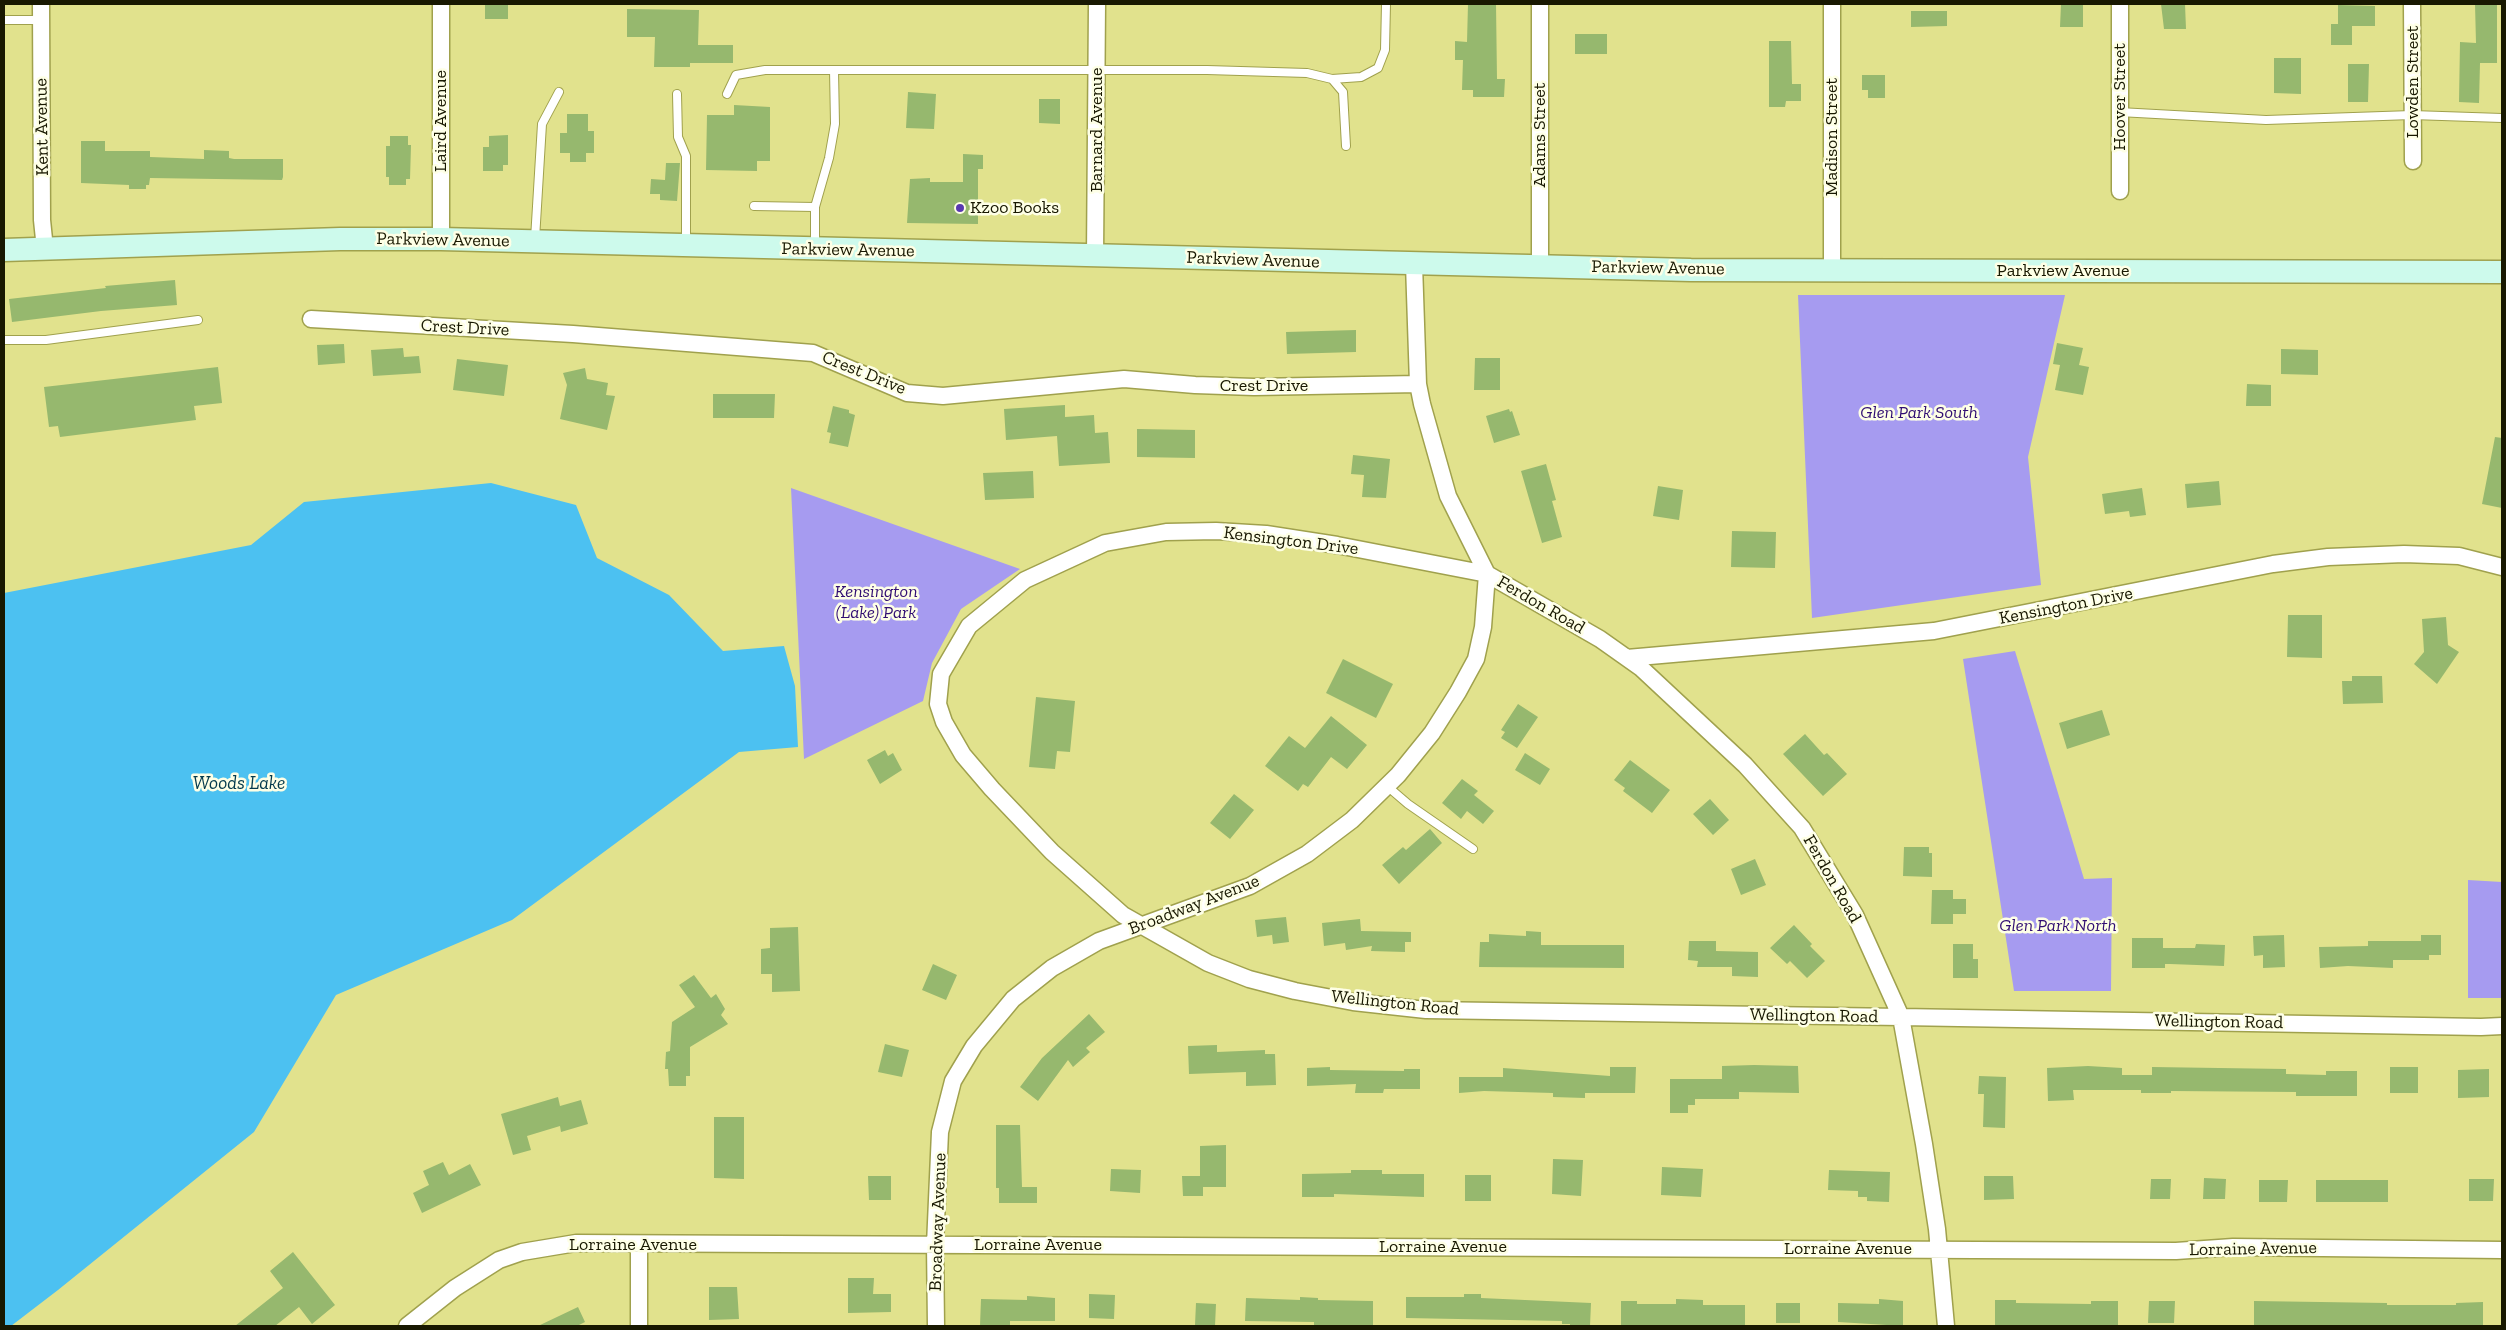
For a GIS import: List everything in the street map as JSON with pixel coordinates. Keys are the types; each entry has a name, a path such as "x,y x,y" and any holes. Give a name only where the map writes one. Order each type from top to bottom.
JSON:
{"street":[{"name":"Laird Avenue","path":"441,4 441,239"},
{"name":"Barnard Avenue","path":"1095,256 1097,4"},
{"name":"Adams Street","path":"1540,4 1540,266"},
{"name":"Madison Street","path":"1832,4 1832,270"},
{"name":"Hoover Street","path":"2120,4 2120,191"},
{"name":"Lowden Street","path":"2412,4 2413,161"},
{"name":"Kent Avenue","path":"41,12 42,220 45,250"},
{"name":"Parkview Avenue","path":"4,250 340,238 534,241 1540,266 1832,270 2502,272"},
{"path":"1414,264 1418,384 1448,496 1487,574"},
{"name":"Crest Drive","path":"311,319 573,334 813,353 907,393 943,396 1124,379 1195,386 1254,387 1418,384"},
{"name":"Kensington Drive","path":"1142,926 1123,915 1100,897 1052,852 992,789 963,755 944,722 938,704 941,674 968,626 1025,580 1060,562 1105,543 1166,532 1216,531 1266,534 1337,545 1487,574"},
{"name":"Kensington Drive","path":"1627,658 1934,631 2273,564 2328,556 2404,554 2459,556 2502,567"},
{"name":"Ferdon Road","path":"1487,574 1600,639 1627,658 1684,707 1745,765 1802,828 1855,915 1901,1017 1924,1144 1939,1250 1946,1326"},
{"name":"Broadway Avenue","path":"936,1326 935,1245 940,1132 947,1097 961,1065 974,1046 1013,999 1052,968 1099,940 1250,886 1307,854 1352,820 1386,786 1432,733 1476,660 1482,627 1487,574"},
{"name":"Wellington Road","path":"1142,926 1208,963 1249,979 1295,991 1362,1003 1426,1010 2502,1026"},
{"name":"Lorraine Avenue","path":"407,1326 479,1271 507,1257 522,1252 576,1243 2176,1251 2233,1247 2502,1250"},
{"path":"639,1244 639,1326"}],"lane":[{"path":"727,94 736,75 764,70 1097,70 1307,73 1332,79 1361,77 1378,68 1385,50 1386,4"},
{"path":"4,20 41,12"},
{"path":"815,249 815,207 829,158 835,124 834,70"},
{"path":"1332,79 1343,92 1346,146"},
{"path":"534,241 542,124 559,92"},
{"path":"677,94 678,137 686,156 686,245"},
{"path":"2119,112 2266,120 2412,115 2502,118"},
{"path":"754,206 815,207"},
{"path":"4,340 46,340 198,320"},
{"path":"1386,786 1408,804 1473,849"}],"green space":[{"name":"Glen Park South","path":"1798,295 2065,295 2028,457 2041,585 1812,618"},
{"name":"Kensington (Lake) Park","path":"791,488 1020,569 961,609 932,663 923,701 804,759"},
{"name":"Glen Park North","path":"2015,651 2084,879 2112,878 2111,991 2014,991 1963,659"},
{"path":"2468,880 2502,882 2502,998 2468,998"}],"water":[{"name":"Woods Lake","path":"491,483 576,505 597,558 669,595 723,651 784,646 795,686 798,747 739,752 512,920 336,995 254,1132 58,1290 11,1326 4,1326 4,593 251,545 304,502"}],"building":[{"path":"485,4 508,4 508,19 485,19"},
{"path":"1468,4 1496,4 1497,79 1505,79 1504,97 1473,97 1473,90 1462,90 1463,60 1455,60 1455,41 1467,42"},
{"path":"2061,4 2083,4 2083,27 2060,27"},
{"path":"2161,4 2185,4 2186,29 2164,29"},
{"path":"2475,4 2497,4 2497,63 2480,63 2479,103 2459,102 2460,42 2476,43"},
{"path":"2338,5 2375,6 2375,26 2352,26 2352,45 2331,45 2331,24 2338,24"},
{"path":"627,9 699,10 698,45 733,45 733,63 690,63 690,67 654,67 655,37 627,37"},
{"path":"1911,11 1947,11 1947,26 1911,27"},
{"path":"1575,34 1607,34 1607,54 1575,54"},
{"path":"1769,41 1791,41 1792,84 1801,84 1801,101 1786,101 1785,107 1769,107"},
{"path":"2274,58 2301,58 2301,94 2274,93"},
{"path":"2348,64 2369,64 2368,102 2348,102"},
{"path":"1862,75 1885,75 1885,98 1868,98 1868,90 1862,90"},
{"path":"908,92 936,94 934,129 906,128"},
{"path":"1039,99 1060,99 1060,124 1039,123"},
{"path":"734,105 770,107 770,161 757,161 757,171 706,170 707,115 734,115"},
{"path":"567,114 588,114 588,131 594,131 594,153 586,153 586,162 570,162 570,153 560,153 560,133 567,133"},
{"path":"508,135 508,165 503,165 503,171 483,171 483,147 489,147 489,136"},
{"path":"390,136 408,136 408,145 411,145 410,179 406,179 406,185 389,185 389,177 386,177 386,146 390,146"},
{"path":"81,141 105,141 105,151 150,151 150,157 204,159 204,150 229,151 229,158 234,159 283,159 283,177 282,180 150,178 146,189 129,189 129,185 81,183"},
{"path":"963,154 983,155 983,169 978,169 978,224 907,223 910,179 930,178 930,182 963,182"},
{"path":"666,163 680,163 677,201 660,200 660,194 650,194 651,179 665,180"},
{"path":"175,280 177,305 101,311 12,322 9,299 106,288 105,286"},
{"path":"1356,330 1356,352 1287,354 1286,332"},
{"path":"2057,343 2083,348 2079,365 2089,367 2083,395 2055,390 2060,365 2053,364"},
{"path":"344,344 345,363 318,365 317,345"},
{"path":"403,348 404,357 419,356 421,373 373,376 371,350"},
{"path":"2281,349 2318,350 2318,375 2281,374"},
{"path":"1475,358 1500,358 1500,390 1474,390"},
{"path":"457,359 508,365 504,396 453,390"},
{"path":"218,367 222,403 194,406 196,420 60,437 58,426 49,427 44,387"},
{"path":"585,368 587,379 608,383 606,395 615,396 607,430 560,419 567,385 563,373"},
{"path":"2247,384 2271,385 2271,406 2246,406"},
{"path":"713,394 775,394 774,418 713,418"},
{"path":"1065,405 1065,417 1094,415 1095,433 1108,432 1110,463 1059,466 1057,436 1006,440 1004,409"},
{"path":"833,406 849,410 849,413 855,415 848,447 829,443 831,433 827,432"},
{"path":"1509,409 1510,412 1512,411 1520,435 1494,443 1486,416"},
{"path":"1137,429 1195,430 1195,458 1137,457"},
{"path":"2495,437 2502,438 2502,508 2482,504"},
{"path":"1353,455 1390,459 1386,498 1362,497 1364,475 1351,474"},
{"path":"1546,464 1556,500 1552,501 1562,537 1542,543 1521,471"},
{"path":"1033,471 1034,498 985,500 983,473"},
{"path":"2219,481 2221,505 2187,508 2185,484"},
{"path":"1658,486 1683,490 1679,520 1653,516"},
{"path":"2142,488 2146,515 2130,517 2129,511 2105,514 2102,494"},
{"path":"1732,531 1776,532 1775,568 1731,567"},
{"path":"2288,615 2322,615 2322,658 2287,657"},
{"path":"2446,617 2448,645 2459,652 2437,684 2414,664 2424,652 2422,619"},
{"path":"1343,659 1393,684 1376,718 1326,693"},
{"path":"2352,676 2382,676 2383,703 2343,704 2342,681 2352,681"},
{"path":"1036,697 1075,701 1070,752 1057,751 1055,769 1029,767"},
{"path":"1518,704 1538,717 1517,748 1501,738 1505,732 1501,730"},
{"path":"2102,710 2110,735 2067,749 2059,723"},
{"path":"1331,716 1367,745 1347,769 1331,757 1308,787 1303,784 1298,791 1265,766 1289,736 1305,748"},
{"path":"1805,734 1824,755 1827,753 1847,774 1823,796 1783,754"},
{"path":"885,750 888,756 893,753 902,770 880,784 867,760"},
{"path":"1525,753 1550,769 1540,785 1515,770"},
{"path":"1630,760 1670,790 1652,813 1623,791 1625,788 1614,780"},
{"path":"1462,779 1478,791 1474,795 1494,811 1483,824 1467,811 1461,819 1442,803"},
{"path":"1234,794 1254,810 1230,839 1210,823"},
{"path":"1710,799 1729,820 1713,835 1693,814"},
{"path":"1430,829 1442,843 1399,884 1382,865 1403,847 1406,850"},
{"path":"1904,847 1929,847 1929,853 1932,853 1932,877 1903,876"},
{"path":"1755,859 1766,885 1741,895 1731,869"},
{"path":"1932,890 1953,890 1953,899 1966,899 1966,914 1953,914 1953,924 1931,924"},
{"path":"1286,917 1289,942 1273,944 1272,935 1257,937 1255,920"},
{"path":"1360,919 1361,931 1411,932 1411,942 1405,942 1405,952 1371,951 1372,946 1346,950 1345,943 1324,946 1322,923"},
{"path":"1794,925 1812,944 1810,946 1825,961 1807,978 1790,961 1787,964 1770,948"},
{"path":"798,927 800,991 772,992 772,974 761,974 761,949 770,948 770,928"},
{"path":"1526,931 1541,932 1541,945 1624,945 1624,968 1479,967 1480,942 1489,942 1489,934 1526,936"},
{"path":"2284,935 2285,967 2263,968 2263,955 2254,956 2253,936"},
{"path":"2421,935 2441,935 2441,955 2429,955 2429,960 2393,960 2393,968 2348,966 2320,968 2319,947 2368,946 2368,941 2421,941"},
{"path":"2132,938 2163,938 2163,948 2195,948 2196,944 2225,945 2224,966 2165,964 2165,968 2132,968"},
{"path":"1689,941 1716,941 1716,951 1758,952 1758,977 1732,976 1732,967 1697,967 1698,961 1688,960"},
{"path":"1953,944 1973,944 1973,959 1978,959 1978,978 1953,978"},
{"path":"933,964 957,975 946,1000 922,990"},
{"path":"694,975 711,998 716,994 725,1009 721,1015 728,1024 690,1047 690,1076 686,1076 686,1086 669,1086 668,1069 665,1069 666,1052 670,1051 672,1022 695,1007 679,985"},
{"path":"1089,1014 1105,1032 1086,1048 1090,1052 1073,1067 1068,1060 1038,1101 1020,1087 1042,1058"},
{"path":"885,1044 909,1050 902,1077 878,1072"},
{"path":"1217,1045 1217,1052 1265,1050 1265,1054 1275,1054 1276,1085 1246,1086 1246,1072 1189,1074 1188,1046"},
{"path":"1722,1066 1798,1066 1799,1093 1739,1092 1739,1099 1695,1099 1695,1105 1688,1105 1688,1113 1670,1113 1670,1079 1722,1079"},
{"path":"2088,1066 2122,1068 2122,1075 2152,1075 2152,1067 2286,1069 2286,1074 2326,1075 2326,1071 2357,1071 2357,1096 2296,1096 2296,1092 2171,1091 2171,1093 2141,1093 2141,1090 2073,1090 2074,1100 2048,1101 2047,1068"},
{"path":"1330,1067 1330,1070 1404,1071 1404,1069 1420,1069 1420,1089 1384,1089 1383,1093 1355,1093 1356,1084 1307,1086 1307,1068"},
{"path":"1610,1067 1636,1067 1635,1093 1585,1093 1585,1098 1553,1097 1553,1093 1484,1091 1459,1093 1459,1077 1503,1077 1503,1068 1610,1076"},
{"path":"2390,1067 2418,1067 2418,1093 2390,1093"},
{"path":"2489,1069 2489,1097 2458,1098 2458,1070"},
{"path":"1979,1076 2006,1077 2005,1128 1983,1127 1984,1094 1978,1094"},
{"path":"558,1097 560,1106 581,1100 588,1124 561,1132 560,1126 527,1136 531,1150 513,1155 501,1114"},
{"path":"714,1117 744,1117 744,1179 714,1178"},
{"path":"996,1125 1020,1125 1022,1187 1037,1187 1037,1203 999,1203 999,1188 996,1188"},
{"path":"1226,1145 1226,1187 1203,1187 1203,1196 1183,1196 1182,1176 1200,1176 1200,1146"},
{"path":"1553,1159 1583,1160 1581,1196 1552,1194"},
{"path":"443,1162 449,1175 470,1164 481,1185 422,1213 413,1193 429,1185 423,1171"},
{"path":"1662,1167 1703,1169 1701,1197 1661,1195"},
{"path":"1111,1169 1141,1170 1140,1193 1110,1191"},
{"path":"1351,1170 1382,1170 1382,1174 1424,1174 1424,1197 1334,1194 1334,1197 1302,1197 1302,1174 1351,1173"},
{"path":"1829,1170 1890,1172 1889,1202 1867,1201 1867,1197 1858,1197 1858,1191 1828,1190"},
{"path":"1465,1175 1491,1175 1491,1201 1465,1201"},
{"path":"868,1176 891,1176 891,1200 869,1200"},
{"path":"1984,1176 2013,1176 2014,1199 1984,1200"},
{"path":"2204,1178 2226,1179 2225,1199 2203,1199"},
{"path":"2151,1179 2171,1179 2170,1199 2150,1199"},
{"path":"2469,1179 2494,1179 2493,1201 2469,1201"},
{"path":"2259,1180 2288,1180 2287,1202 2259,1202"},
{"path":"2316,1180 2388,1180 2388,1202 2316,1202"},
{"path":"293,1252 335,1305 312,1324 299,1307 275,1326 235,1326 283,1288 270,1271"},
{"path":"848,1278 874,1278 873,1294 891,1294 891,1312 848,1313"},
{"path":"709,1287 737,1287 739,1319 709,1320"},
{"path":"1089,1294 1115,1295 1114,1319 1089,1318"},
{"path":"1464,1294 1481,1294 1481,1298 1591,1303 1590,1326 1570,1326 1570,1324 1562,1324 1562,1321 1406,1318 1406,1297 1464,1297"},
{"path":"1027,1296 1055,1298 1055,1321 1010,1321 1010,1326 980,1326 981,1299 1027,1300"},
{"path":"1300,1297 1318,1298 1318,1300 1373,1301 1373,1325 1314,1325 1314,1322 1245,1321 1246,1298 1300,1300"},
{"path":"1676,1299 1703,1300 1703,1305 1745,1305 1745,1326 1621,1325 1621,1301 1637,1301 1637,1304 1676,1304"},
{"path":"1879,1299 1903,1301 1903,1326 1838,1322 1838,1303 1879,1304"},
{"path":"1995,1300 2016,1300 2016,1303 2091,1304 2091,1301 2118,1301 2118,1326 1995,1326"},
{"path":"2149,1301 2175,1301 2174,1323 2148,1323"},
{"path":"2254,1301 2387,1303 2387,1305 2456,1305 2456,1303 2483,1302 2483,1326 2254,1326"},
{"path":"1196,1303 1216,1304 1215,1326 1195,1325"},
{"path":"1776,1303 1800,1303 1800,1323 1776,1323"},
{"path":"578,1307 585,1322 577,1326 538,1326"}],"place":[{"name":"Kzoo Books","path":"960,208"}]}
